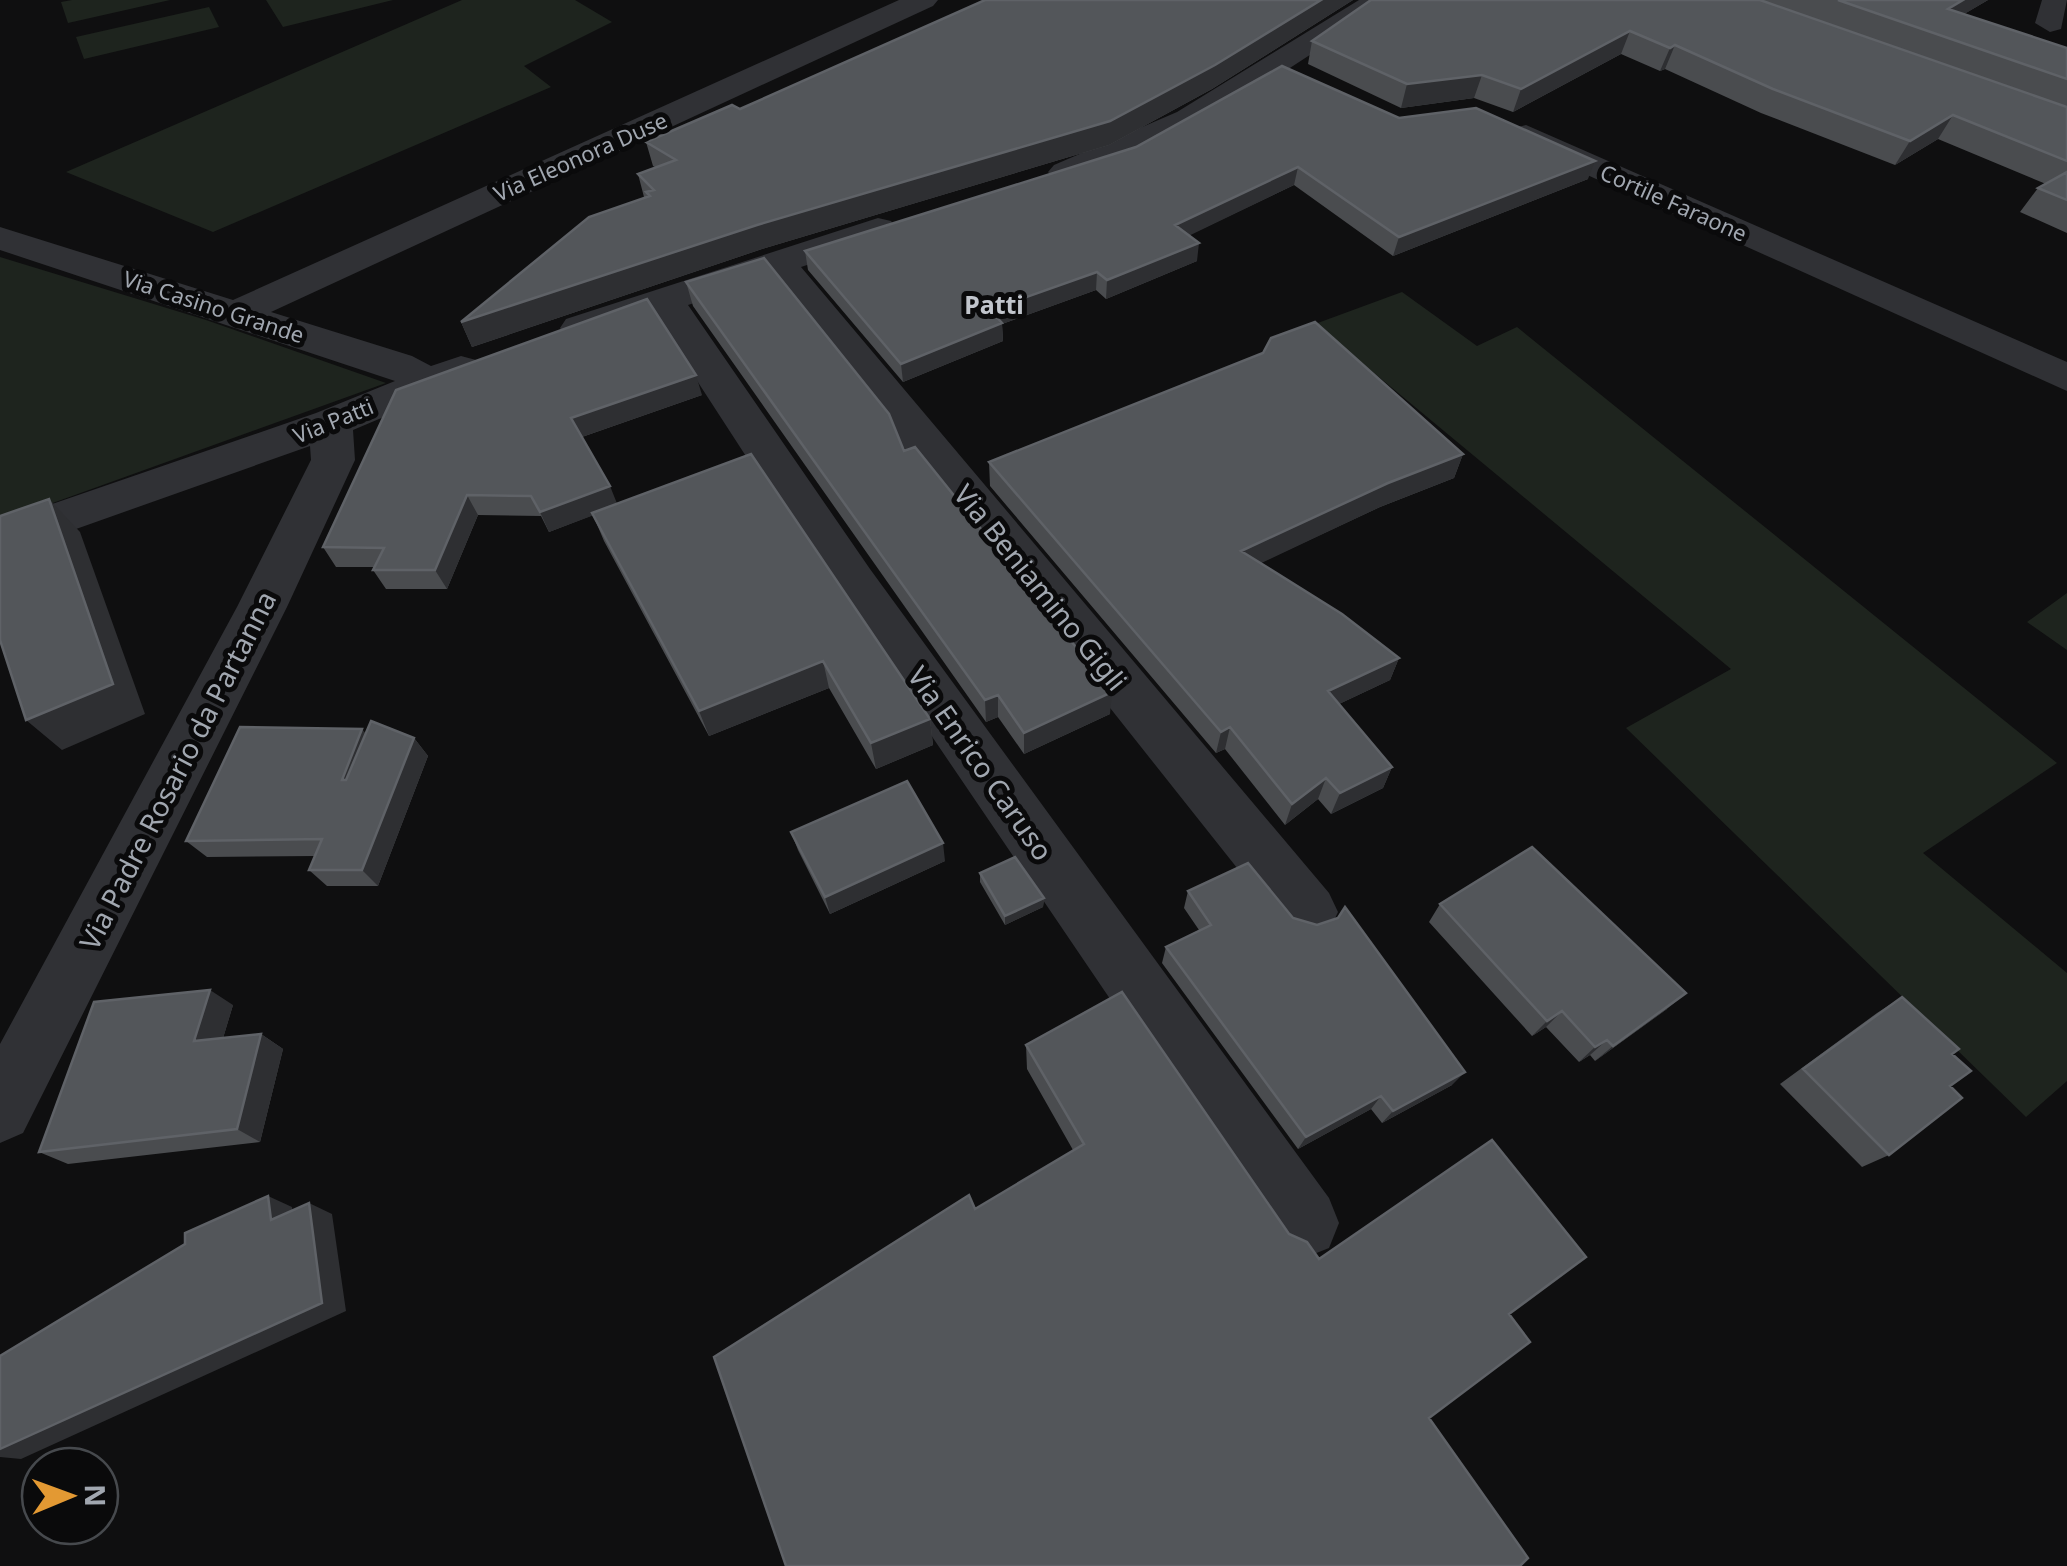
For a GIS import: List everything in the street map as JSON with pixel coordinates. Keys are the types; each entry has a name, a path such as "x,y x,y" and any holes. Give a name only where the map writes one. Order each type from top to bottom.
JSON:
{"street":[{"name":"Via Eleonora Duse","path":"236,312 923,0"},
{"path":"1316,0 1368,7"},
{"path":"1027,184 1122,155 1277,66 1368,7"},
{"path":"1277,66 1311,82"},
{"name":"Cortile Faraone","path":"1492,120 2067,378"},
{"path":"554,337 776,261 917,218"},
{"name":"Via Casino Grande","path":"0,238 396,365 426,381"},
{"name":"Via Beniamino Gigli","path":"776,261 970,472 1308,912"},
{"name":"Via Enrico Caruso","path":"664,299 853,582 1304,1223"},
{"name":"Via Patti","path":"0,540 332,424 426,381 499,356"},
{"name":"Via Padre Rosario da Partanna","path":"0,1110 262,607 333,460 332,424"}],"shaded area":[{"path":"170,0 68,23 61,2"},
{"path":"266,0 393,0 283,27"},
{"path":"462,0 575,0 612,22 524,66 551,87 213,232 66,172"},
{"path":"209,7 219,27 84,59 76,37"},
{"path":"0,257 206,320 386,383 0,522"},
{"path":"1402,292 1477,346 1517,327 2057,763 1923,853 2067,973 2067,1081 2026,1117 1626,728 1731,669 1315,324"},
{"path":"2067,593 2067,650 2027,622"}],"building":[{"path":"985,0 1321,0 1215,65 1110,121 757,225 461,322 589,217 650,196 646,192 654,190 638,174 676,160 646,142 732,105 740,109"},
{"path":"1371,0 1760,0 2067,107 2067,161 1953,115 1910,141 1773,89 1675,45 1670,48 1630,31 1521,89 1482,75 1407,84 1312,41"},
{"path":"1838,0 1963,0 1948,9 2067,48 2067,79"},
{"path":"1282,66 1399,118 1476,108 1595,161 1399,237 1298,167 1175,225 1199,243 1107,280 1097,272 990,310 1002,323 901,364 805,251 1136,147"},
{"path":"2067,172 2067,200 2038,188"},
{"path":"764,258 889,414 904,451 915,447 1112,692 1024,733 998,695 985,700 686,282"},
{"path":"647,299 696,375 571,418 610,486 540,512 531,496 467,495 435,570 373,570 384,548 323,547 396,390"},
{"path":"1315,322 1463,454 1388,483 1241,551 1342,614 1399,658 1328,691 1392,767 1340,793 1326,778 1292,804 1230,727 1221,732 989,462 1263,353 1271,338"},
{"path":"751,454 930,719 871,743 823,661 699,711 592,513"},
{"path":"49,499 113,684 26,720 0,640 0,516"},
{"path":"371,721 414,738 362,870 309,870 322,839 186,841 240,727 362,729 342,780 346,780"},
{"path":"907,781 943,843 825,897 791,832"},
{"path":"1532,847 1686,993 1613,1046 1607,1040 1595,1047 1562,1011 1547,1021 1440,904"},
{"path":"1015,857 1044,898 1005,916 980,873"},
{"path":"1248,863 1293,918 1317,925 1338,918 1345,907 1465,1072 1393,1111 1381,1096 1306,1137 1166,947 1211,925 1188,891"},
{"path":"210,990 194,1041 261,1034 237,1129 39,1152 94,1002"},
{"path":"1122,992 1289,1234 1307,1242 1319,1259 1492,1140 1586,1257 1509,1314 1530,1342 1429,1418 1528,1558 1520,1566 786,1566 714,1357 969,1195 975,1209 1084,1144 1026,1045"},
{"path":"1902,997 1959,1049 1952,1054 1971,1071 1950,1086 1962,1098 1889,1155 1803,1069"},
{"path":"268,1196 271,1220 309,1203 322,1303 0,1449 0,1356 185,1244 185,1233"}],"district":[{"name":"Patti","path":"994,304"}]}
